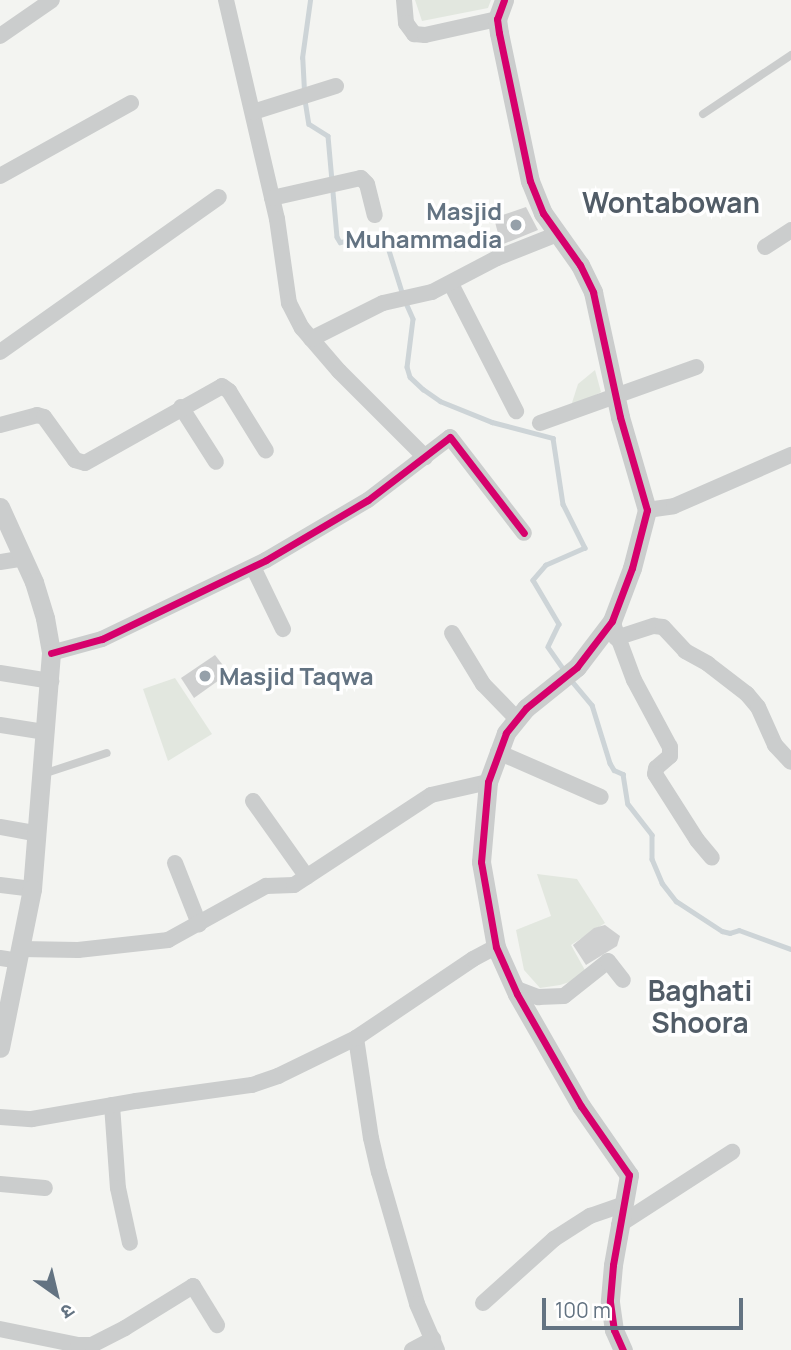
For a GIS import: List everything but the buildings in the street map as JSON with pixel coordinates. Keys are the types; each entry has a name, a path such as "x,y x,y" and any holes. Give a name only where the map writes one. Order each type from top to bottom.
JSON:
{"street":[{"path":"0,36 52,0"},
{"path":"226,0 272,198 289,303 311,339 367,401 425,457"},
{"path":"404,0 406,23 414,34 425,35 497,19"},
{"path":"504,0 497,19 530,181 555,235 580,265 593,292 647,510 614,629 568,674 516,718 498,752 488,782 481,862 496,947 514,988 581,1106 625,1167 629,1185 620,1215 610,1302 614,1331 623,1350"},
{"path":"253,112 336,86"},
{"path":"0,176 131,103"},
{"path":"272,198 334,183 365,180 375,215"},
{"path":"0,352 219,197"},
{"path":"765,247 791,230"},
{"path":"311,339 404,297 432,292 451,284 497,258 555,235"},
{"path":"451,284 516,411"},
{"path":"540,423 696,367"},
{"path":"0,425 37,415 44,417 75,460 85,463 217,387 225,387 266,451"},
{"path":"181,407 216,462"},
{"path":"51,653 102,639 253,567 369,500 445,439 454,439 524,533"},
{"path":"647,510 674,506 791,455"},
{"path":"0,507 24,558 45,618 51,653 51,681 40,775 32,889 14,956 0,1048"},
{"path":"0,562 24,558"},
{"path":"253,567 283,629"},
{"path":"614,629 663,627 685,651 708,664 747,694 758,707 775,744 791,762"},
{"path":"614,629 646,706 670,747 670,756 656,768 655,774 697,840 712,858"},
{"path":"452,633 483,684 516,718"},
{"path":"0,673 51,681"},
{"path":"0,724 45,732"},
{"path":"498,752 601,796"},
{"path":"14,956 141,946 168,940 266,886 286,887 307,877 431,795 488,782"},
{"path":"253,801 307,877"},
{"path":"0,827 35,833"},
{"path":"175,863 199,924"},
{"path":"0,885 32,889"},
{"path":"0,1117 32,1119 252,1085 278,1076 356,1038 473,959 496,947"},
{"path":"514,988 538,997 564,996 580,986 596,968 608,961 624,980"},
{"path":"356,1038 375,1154 417,1304 435,1344 412,1350"},
{"path":"111,1105 118,1188 130,1243"},
{"path":"484,1303 554,1239 590,1216 620,1215 732,1152"},
{"path":"0,1184 45,1188"},
{"path":"0,1329 78,1345 92,1345 125,1328 192,1286 217,1325"}],"lane":[{"path":"703,114 791,55"},
{"path":"40,775 107,753"}],"shaded area":[{"path":"415,0 491,0 488,8 422,21"},
{"path":"595,370 601,392 570,409 578,384"},
{"path":"175,678 212,734 168,761 143,689"},
{"path":"537,874 577,879 605,923 571,945 586,972 579,979 540,988 524,970 516,930 551,916"}],"waterway":[{"path":"304,91 302,58 310,0"},
{"path":"305,100 309,124 328,136 337,237 340,242 381,235 387,244 403,295"},
{"path":"406,303 413,319 407,367 410,377 423,389 440,401 492,422 553,438 563,504 585,548 546,565 533,580 559,624 548,647 564,670"},
{"path":"571,680 592,705 610,763 614,770 623,774 628,804 652,835 652,859 662,883 676,901 722,931 730,933 739,930 791,949"}],"cycle path":[{"path":"504,0 497,19 499,33 530,181 543,213 580,265 593,292 620,417 647,510 632,568 612,621 577,667 526,708 506,733 488,782 481,862 496,947 517,994 581,1106 629,1175 613,1265 610,1302 614,1330 623,1350"},
{"path":"51,653 102,639 266,560 368,500 450,437 524,533"}],"place":[{"name":"Masjid Muhammadia","path":"516,225"},
{"name":"Masjid Taqwa","path":"205,676"}],"district":[{"name":"Wontabowan","path":"671,202"},
{"name":"Baghati Shoora","path":"700,1006"}]}
